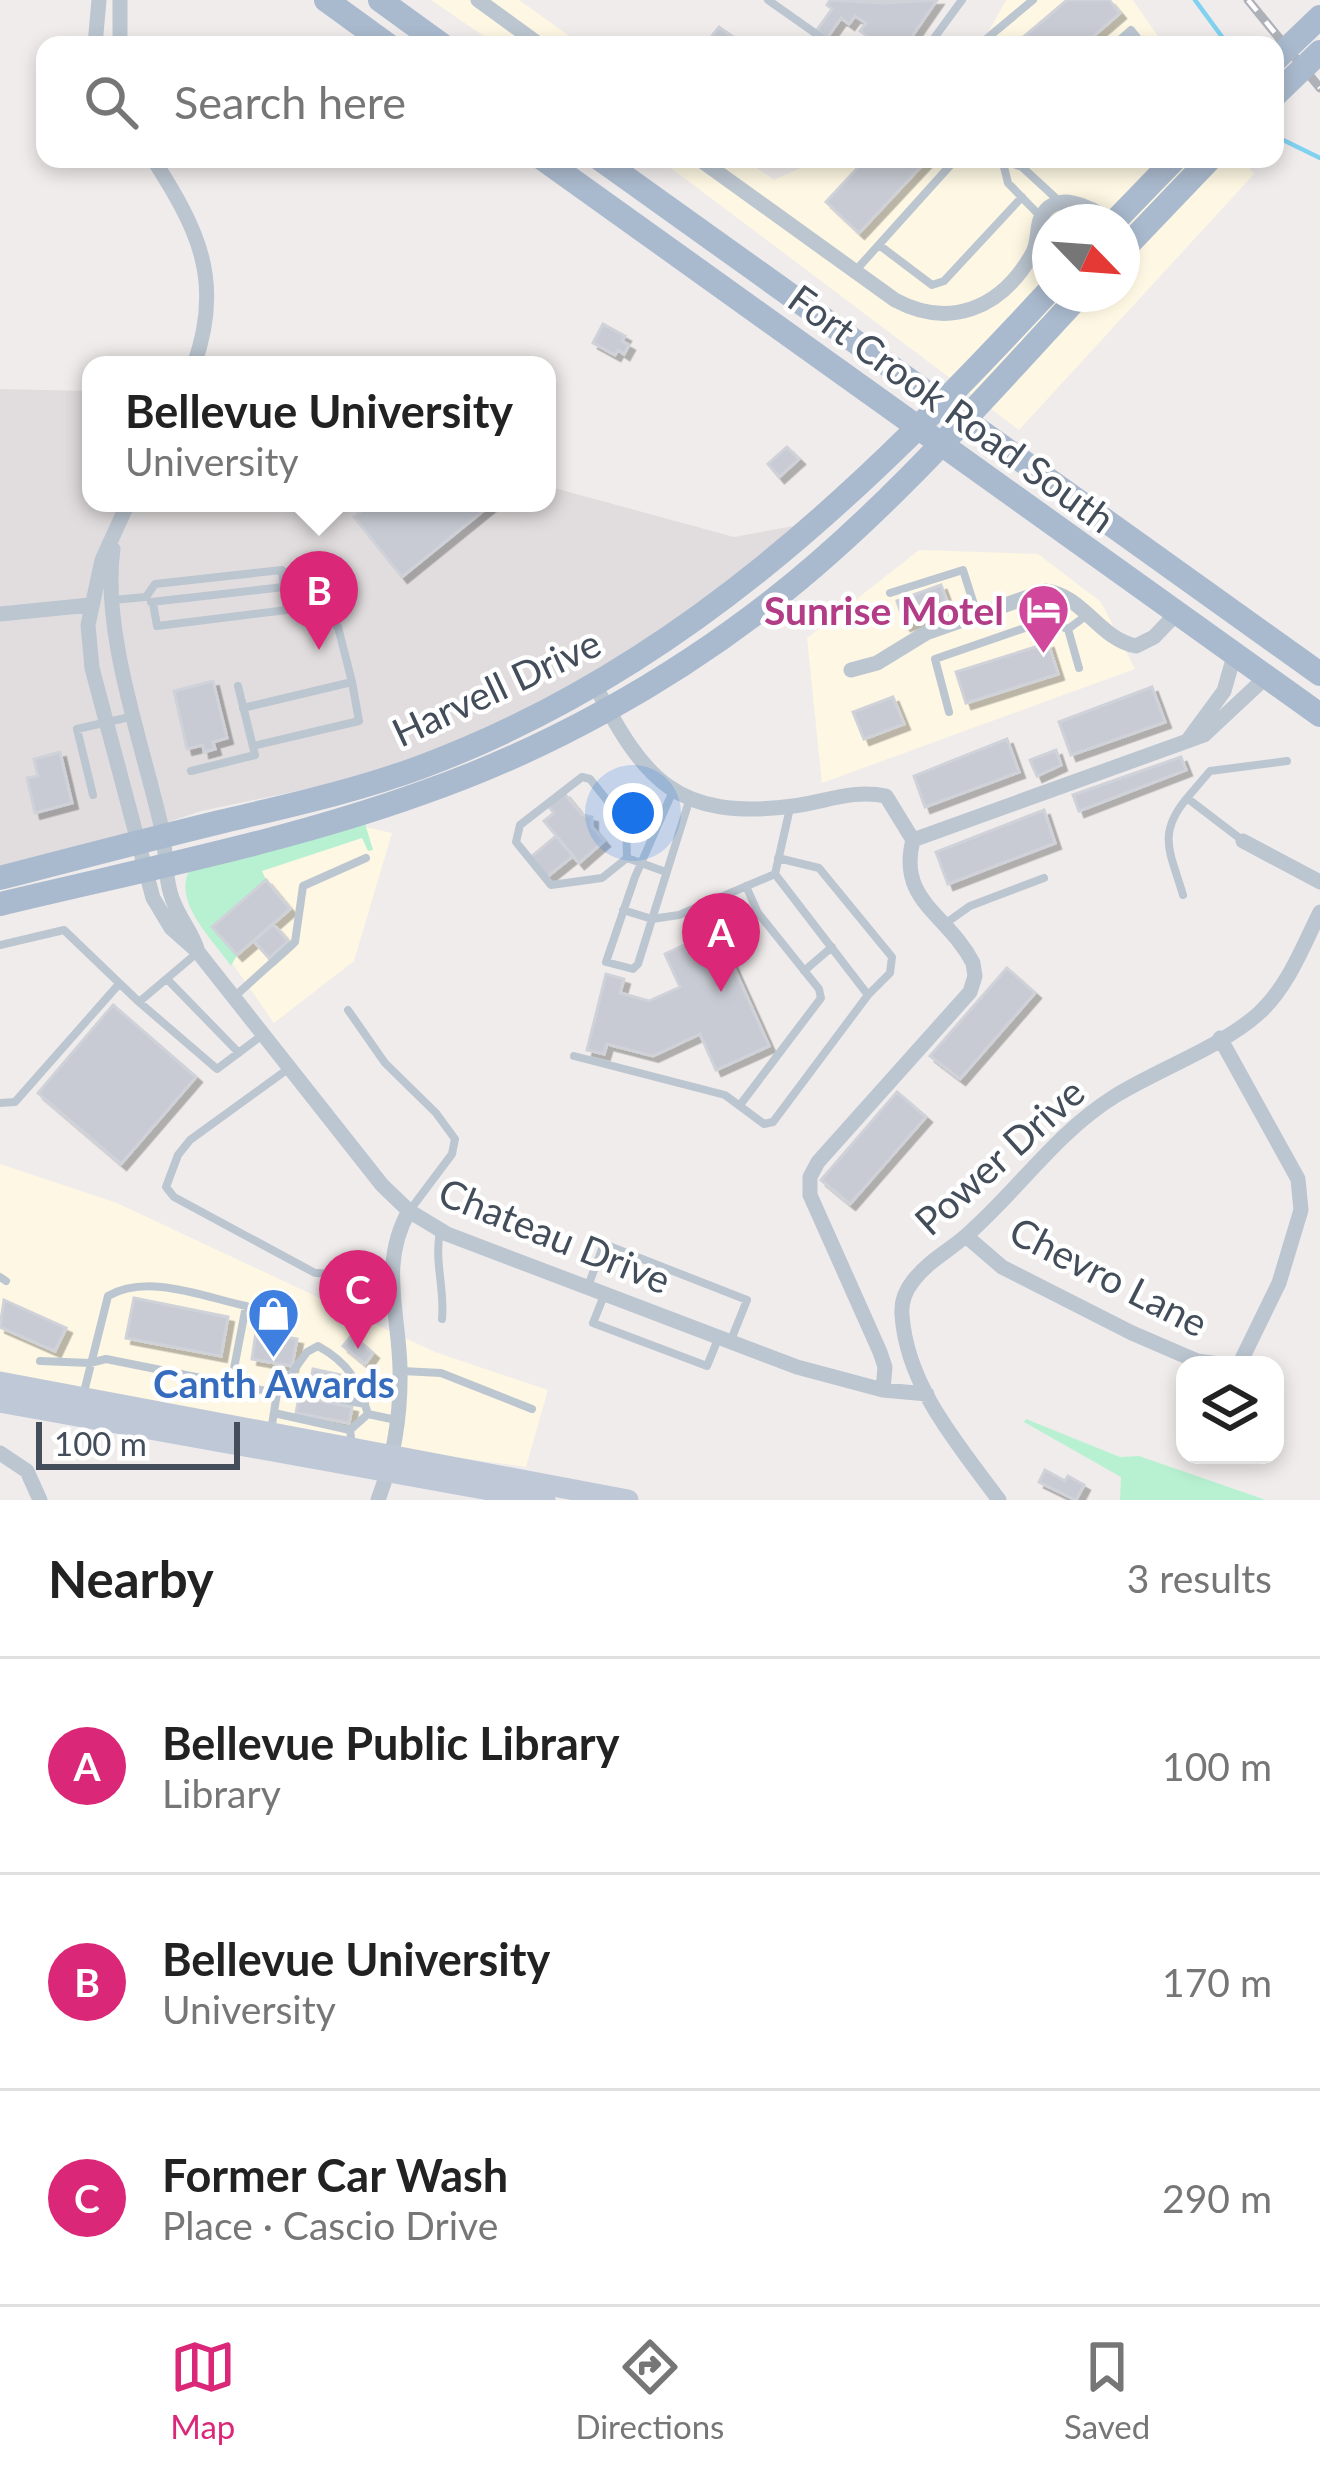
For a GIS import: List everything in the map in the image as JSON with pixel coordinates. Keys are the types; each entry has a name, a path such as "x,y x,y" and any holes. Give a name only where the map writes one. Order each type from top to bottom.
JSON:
{"main road":[{"path":"326,0 376,36"},
{"path":"380,0 430,36"},
{"path":"1284,52 1320,17"},
{"path":"1284,86 1320,52"},
{"name":"Fort Crook Road South","path":"556,168 1320,716"},
{"name":"Fort Crook Road South","path":"612,168 1320,674"},
{"path":"1140,206 1168,168"},
{"path":"1140,217 1199,168"},
{"path":"952,413 1032,312"},
{"path":"952,413 1061,312"},
{"name":"Harvell Drive","path":"0,904 325,823 426,792 519,754 608,709 769,603 849,534 952,413"},
{"name":"Harvell Drive","path":"0,878 337,794 419,768 514,727 596,685 681,633 930,437"},
{"path":"0,1382 352,1439 390,1463 545,1500"},
{"path":"0,1402 628,1500"}],"street":[{"path":"96,36 99,0"},
{"path":"120,0 120,36"},
{"path":"478,0 528,36"},
{"path":"158,168 187,213 205,263 207,306 196,356"},
{"path":"712,168 914,310 955,315 989,300 1020,272 1032,253"},
{"path":"1055,204 1074,204"},
{"path":"124,512 89,604 92,668 137,844 156,866"},
{"path":"116,528 113,600 164,836 156,866"},
{"path":"851,670 877,663 926,633 1045,591 1065,595 1114,636 1136,646 1154,637 1176,614"},
{"path":"0,614 89,604"},
{"path":"1188,740 1224,691 1234,656"},
{"path":"913,840 1188,740 1219,724 1265,678"},
{"path":"596,685 646,770 681,795 722,806 790,807 866,792 886,796 913,840 909,882 973,962 970,992 818,1162 810,1177 810,1195 880,1352 885,1367 883,1390"},
{"path":"1243,841 1320,882"},
{"name":"Chateau Drive","path":"156,866 153,898 171,928 198,952 382,1185 409,1211 440,1230 796,1367 883,1390 927,1394"},
{"name":"Chateau Drive","path":"156,866 198,952"},
{"name":"Power Drive","path":"927,1394 908,1347 902,1313 904,1295 931,1260 966,1236 1055,1142 1093,1113 1257,1015 1278,991 1320,912"},
{"name":"Chevro Lane","path":"1220,1038 1298,1179 1296,1235 1244,1356"},
{"path":"379,1500 398,1420 400,1371 392,1285 395,1234 409,1211"},
{"name":"Chevro Lane","path":"966,1236 1002,1267 1185,1356"},
{"path":"927,1394 941,1424 999,1500"},
{"path":"0,1453 27,1472 40,1500"}],"lane":[{"path":"768,0 819,36"},
{"path":"936,36 962,0"},
{"path":"991,36 1033,0"},
{"path":"855,271 948,168"},
{"path":"1003,168 1008,183 1032,208"},
{"path":"1024,168 1060,202"},
{"path":"879,245 932,285 944,281 1022,197"},
{"path":"282,569 286,610 157,626 149,600 155,584 282,569"},
{"path":"253,746 359,721 338,627 282,569"},
{"path":"890,593 963,570 977,615"},
{"path":"89,604 284,587"},
{"path":"1068,629 1088,614"},
{"path":"950,712 935,659 1045,621 1068,629"},
{"path":"1068,629 1079,668"},
{"path":"244,708 352,682"},
{"path":"191,771 255,755 238,686"},
{"path":"93,796 77,729 135,716"},
{"path":"1183,895 1166,837 1171,817 1210,772 1288,761"},
{"path":"590,779 626,824 627,858 602,878 551,885 516,842 520,825 573,780 590,779"},
{"path":"681,795 666,872 636,968 606,962 641,864 681,795"},
{"path":"1186,798 1243,841"},
{"path":"790,807 775,874 868,995"},
{"path":"574,1056 725,1095 764,1124 773,1122 868,995 890,973 892,958 819,868 778,857"},
{"path":"233,998 295,942 303,886 366,858"},
{"path":"627,858 666,872"},
{"path":"623,910 652,919 680,915 775,874"},
{"path":"945,924 970,906 1044,878"},
{"path":"740,1105 820,1002 819,989 758,913 746,886"},
{"path":"0,944 64,930 217,1069 262,1035"},
{"path":"804,971 832,947"},
{"path":"139,1002 198,952"},
{"path":"167,979 238,1053"},
{"path":"0,1103 15,1102 119,984"},
{"path":"348,1010 385,1063 436,1113 455,1139 452,1154 409,1211"},
{"path":"288,1069 190,1140 166,1187 174,1197 315,1273 339,1275 372,1287 392,1285"},
{"path":"440,1230 436,1250 442,1319"},
{"path":"604,1244 747,1300 725,1339 707,1366 593,1323 604,1244"},
{"path":"83,1397 108,1296 148,1285 245,1306 231,1384"},
{"path":"272,1423 279,1390 307,1352 318,1346 343,1360 358,1383 367,1409 352,1439"},
{"path":"40,1361 106,1359 279,1390 398,1420"},
{"path":"400,1371 441,1373 532,1409"}],"shaded area":[{"path":"431,0 519,0 569,36 484,36"},
{"path":"1006,0 1133,0 1158,36 986,36"},
{"path":"671,168 757,168 774,180 800,168 1250,168 1254,174 1140,298 1140,204 1032,204 1032,312 1127,312 1019,430"},
{"path":"0,389 82,391 82,512 556,512 556,488 734,537 810,523 594,676 441,749 349,780 201,811 91,848 0,870"},
{"path":"919,550 1038,554 1101,602 1135,669 822,783 807,638"},
{"path":"352,824 392,833 354,961 274,1023 196,911 242,860"},
{"path":"0,1164 117,1203 435,1352 548,1390 526,1467 69,1405 0,1381"}],"green space":[{"path":"364,820 373,850 368,851 362,838 262,871 266,880 213,927 237,955 231,966 189,904 186,879 192,866"},
{"path":"1024,1422 1120,1457 1139,1456 1266,1500 1120,1500 1121,1477"}],"building":[{"path":"830,0 937,0 912,36 867,36 860,31 866,23 855,16 849,24 841,18 824,36 817,30 832,9 827,5"},
{"path":"830,0 937,0 912,36 867,36 860,31 866,23 855,16 849,24 841,18 824,36 817,30 832,9 827,5"},
{"path":"1067,0 1109,0 1120,13 1093,36 1025,36"},
{"path":"858,168 920,168 859,233 826,202"},
{"path":"603,324 625,336 622,341 629,345 624,354 618,350 615,355 593,343"},
{"path":"787,447 799,459 779,477 768,464"},
{"path":"360,512 482,512 402,577 354,517"},
{"path":"941,585 950,609 905,625 897,601"},
{"path":"1048,643 1058,674 966,703 956,672"},
{"path":"213,681 227,738 213,742 215,749 204,752 203,745 187,749 174,691"},
{"path":"1152,687 1165,722 1071,755 1059,722"},
{"path":"893,697 904,724 864,739 853,712"},
{"path":"1007,739 1019,772 925,807 914,776"},
{"path":"1056,750 1061,765 1037,776 1030,760"},
{"path":"60,752 72,803 35,813 27,778 38,776 34,759"},
{"path":"1181,757 1186,770 1079,811 1073,795"},
{"path":"564,793 582,815 592,817 592,827 604,841 579,863 544,821 554,813 548,806"},
{"path":"1044,810 1055,843 948,884 936,852"},
{"path":"556,836 573,856 547,877 531,857"},
{"path":"266,880 290,909 237,955 212,927"},
{"path":"273,924 288,941 269,958 254,941"},
{"path":"717,930 769,1046 716,1070 700,1034 653,1056 607,1044 604,1054 587,1050 606,974 624,979 620,993 649,1001 680,987 665,954"},
{"path":"1007,968 1035,993 960,1079 930,1056"},
{"path":"113,1005 196,1077 121,1164 38,1093"},
{"path":"897,1092 926,1117 850,1204 821,1180"},
{"path":"134,1298 228,1317 221,1356 126,1338"},
{"path":"4,1300 66,1328 55,1351 0,1327"},
{"path":"256,1332 297,1339 292,1366 252,1359"},
{"path":"352,1335 373,1353 365,1364 343,1346"},
{"path":"313,1369 345,1376 341,1397 309,1390"},
{"path":"299,1397 352,1407 349,1423 296,1413"},
{"path":"1045,1470 1084,1485 1076,1500 1039,1482"}],"waterway":[{"path":"1195,0 1221,36"},
{"path":"1284,140 1320,158"}],"railway":[{"path":"1248,0 1277,36"},
{"path":"1284,44 1320,88"}],"place":[{"name":"Bellevue University","path":"319,650"},
{"name":"Sunrise Motel","path":"1043,656"},
{"name":"Bellevue Public Library","path":"721,992"},
{"name":"Former Car Wash","path":"358,1349"},
{"name":"Canth Awards","path":"274,1359"}]}
